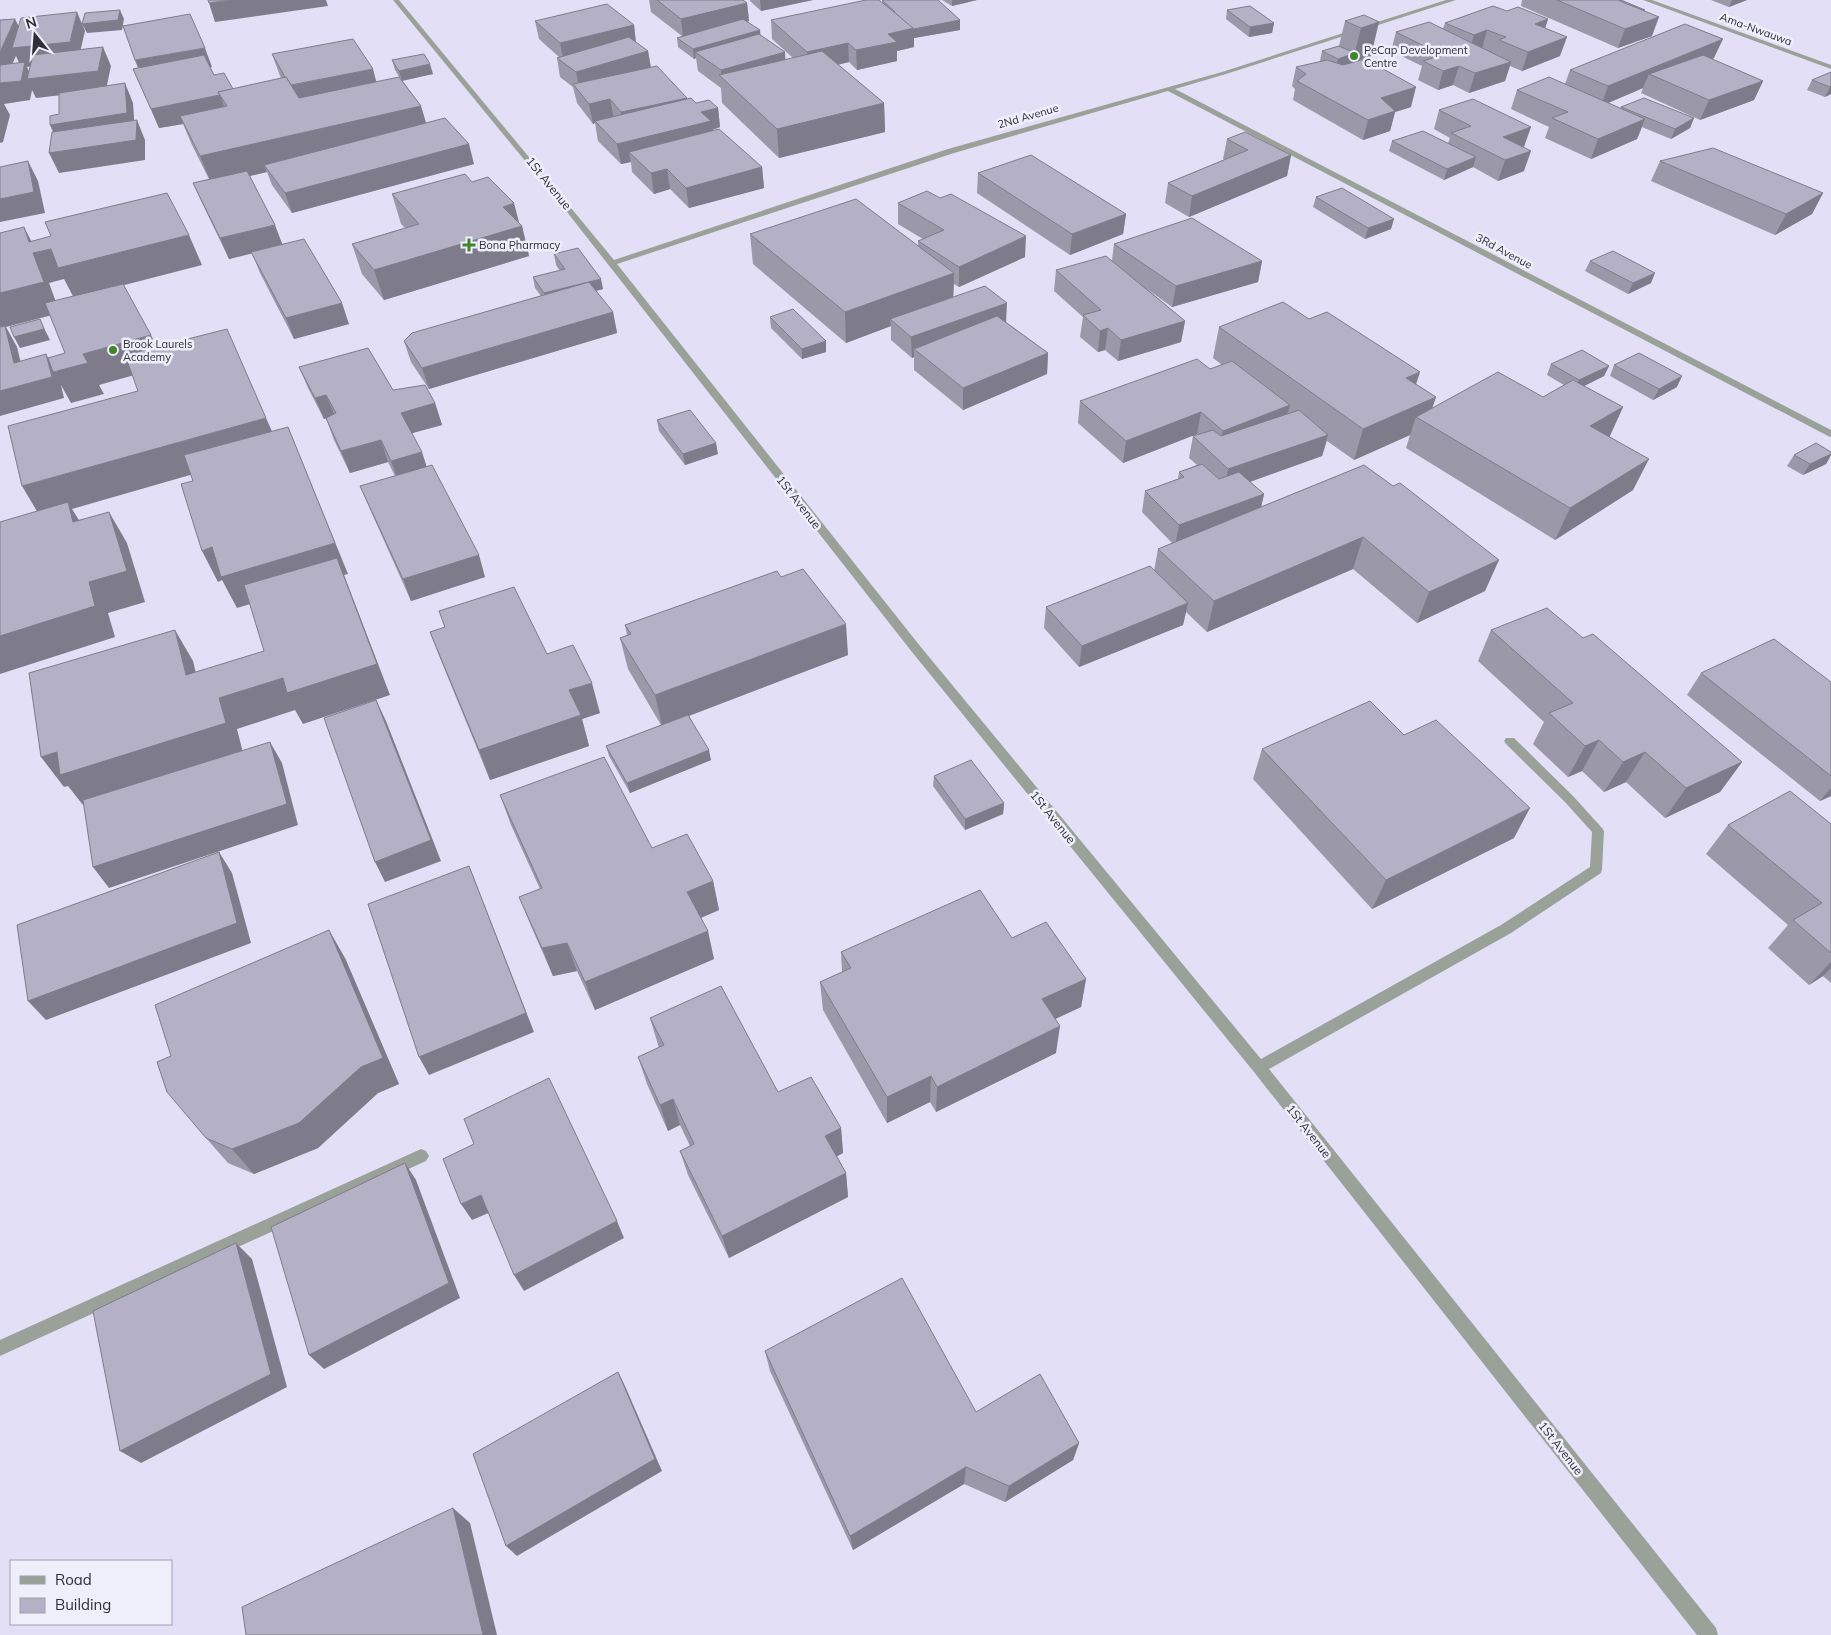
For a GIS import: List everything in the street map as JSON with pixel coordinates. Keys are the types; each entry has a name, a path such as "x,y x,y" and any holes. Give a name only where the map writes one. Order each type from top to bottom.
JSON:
{"street":[{"name":"1St Avenue","path":"396,0 486,106 916,649 1259,1067 1709,1635"},
{"name":"2Nd Avenue","path":"612,264 951,151 1224,73 1453,0"},
{"name":"Ama-Nwauwa","path":"1646,0 1831,67"},
{"name":"3Rd Avenue","path":"1167,88 1831,434"},
{"path":"1259,1067 1506,929 1596,869 1598,831 1569,798 1510,741"},
{"path":"0,1348 421,1156"}],"building":[{"path":"208,0 231,0 209,3"},
{"path":"657,0 743,0 747,3 681,19"},
{"path":"866,0 879,0 914,28 888,34 897,42 856,50 848,43 807,52 771,20"},
{"path":"882,0 938,0 960,20 914,29"},
{"path":"1557,0 1618,0 1659,17 1625,29"},
{"path":"1621,0 1645,10 1620,1"},
{"path":"607,4 634,25 560,43 535,21"},
{"path":"1250,6 1274,23 1250,27 1227,10"},
{"path":"1493,6 1507,11 1518,7 1548,19 1535,24 1567,37 1528,52 1499,40 1506,37 1487,30 1474,35 1445,23"},
{"path":"120,10 118,20 82,24 85,13"},
{"path":"77,12 70,42 12,48 21,18"},
{"path":"190,14 205,48 135,60 123,26"},
{"path":"1364,15 1379,22 1361,28 1345,21"},
{"path":"15,19 0,52 0,20"},
{"path":"743,19 760,30 693,49 677,38"},
{"path":"1429,22 1511,62 1475,73 1459,66 1443,71 1423,61 1442,55 1396,32"},
{"path":"1685,24 1723,39 1608,86 1570,70"},
{"path":"759,34 785,52 721,70 695,52"},
{"path":"629,37 648,51 576,72 557,58"},
{"path":"353,39 373,69 291,85 272,54"},
{"path":"1339,46 1355,53 1338,59 1322,51"},
{"path":"103,47 98,71 27,79 33,55"},
{"path":"822,51 884,103 777,129 719,75"},
{"path":"424,54 430,64 399,71 392,60"},
{"path":"204,55 214,75 224,73 233,89 218,92 220,95 151,109 133,69"},
{"path":"1703,55 1763,81 1709,100 1649,74"},
{"path":"1365,59 1416,87 1381,98 1395,111 1368,120 1297,81 1306,74 1296,67 1327,60 1343,65"},
{"path":"25,62 21,81 0,83 0,65"},
{"path":"657,66 687,98 621,112 610,99 589,104 573,84"},
{"path":"1831,72 1830,87 1812,80"},
{"path":"286,77 299,98 399,77 421,106 200,156 180,116 227,106 218,92"},
{"path":"1549,77 1645,119 1598,139 1552,118 1568,112 1517,90"},
{"path":"125,83 127,113 50,125 50,116 59,114 59,93"},
{"path":"691,98 696,103 709,100 718,108 701,112 711,121 617,144 595,121"},
{"path":"1644,98 1694,118 1675,129 1621,107"},
{"path":"1473,99 1531,127 1503,137 1531,151 1505,160 1451,133 1471,126 1439,110"},
{"path":"445,118 469,144 285,193 264,165"},
{"path":"137,120 136,140 49,153 52,132"},
{"path":"719,129 762,167 686,188 667,169 651,173 629,152"},
{"path":"1423,131 1476,157 1447,169 1392,141"},
{"path":"1245,132 1291,155 1192,196 1168,183 1248,150 1227,139"},
{"path":"1713,148 1823,193 1786,214 1660,161"},
{"path":"1031,155 1126,214 1072,234 978,173"},
{"path":"28,161 34,192 0,199 0,167"},
{"path":"247,171 275,225 220,238 193,183"},
{"path":"465,174 472,182 488,177 514,203 503,207 522,226 374,270 352,244 419,224 392,194"},
{"path":"1342,188 1394,219 1368,228 1316,197"},
{"path":"927,191 940,198 951,194 1026,236 959,267 918,241 944,230 898,203"},
{"path":"167,193 189,235 58,268 51,249 33,253 44,282 0,293 0,233 24,227 29,242 51,236 45,222"},
{"path":"856,199 954,273 845,312 750,234"},
{"path":"1192,218 1262,261 1176,286 1114,244"},
{"path":"304,239 342,303 286,318 251,252"},
{"path":"578,248 601,279 544,293 533,277 565,269 554,254"},
{"path":"1613,251 1655,273 1633,283 1590,261"},
{"path":"1106,256 1185,321 1121,340 1108,328 1100,331 1083,315 1101,310 1056,270"},
{"path":"589,282 613,312 422,368 404,341 412,333"},
{"path":"123,284 151,335 83,354 88,363 53,372 48,358 65,353 45,303"},
{"path":"985,286 1007,303 911,337 890,319"},
{"path":"1283,302 1309,319 1327,312 1420,372 1406,378 1436,397 1363,429 1219,327"},
{"path":"793,309 826,341 802,349 770,317"},
{"path":"997,316 1048,353 963,388 914,349"},
{"path":"40,319 44,329 14,337 10,327"},
{"path":"5,326 14,363 46,354 52,377 0,391 0,327"},
{"path":"227,329 266,418 22,486 8,426 138,391 125,355"},
{"path":"368,348 393,390 425,385 435,403 401,413 422,452 391,461 381,440 341,451 326,418 336,413 326,395 315,398 299,367"},
{"path":"1582,350 1609,366 1579,380 1551,364"},
{"path":"1639,353 1682,376 1659,389 1614,365"},
{"path":"1197,359 1210,369 1232,361 1290,405 1223,431 1201,412 1126,441 1080,401"},
{"path":"1498,372 1543,397 1573,380 1623,407 1590,426 1649,459 1570,508 1416,417"},
{"path":"690,410 716,443 683,454 657,420"},
{"path":"1299,410 1328,435 1228,469 1193,436 1213,430 1221,436"},
{"path":"288,427 335,543 221,577 212,547 202,551 181,484 193,481 184,455"},
{"path":"1816,443 1831,452 1831,454 1810,464 1794,455"},
{"path":"1202,464 1219,479 1239,472 1264,494 1179,525 1145,491 1184,477 1179,472"},
{"path":"432,465 479,555 403,579 360,486"},
{"path":"1364,465 1393,486 1400,483 1499,560 1429,592 1363,537 1214,601 1158,549"},
{"path":"68,502 73,522 109,512 127,571 89,582 95,606 0,636 0,522"},
{"path":"337,558 377,664 287,693 283,678 219,698 226,723 60,775 57,752 41,757 29,673 175,630 186,675 264,651 244,585"},
{"path":"1150,566 1188,603 1082,646 1046,607"},
{"path":"803,569 846,624 655,695 620,638 631,634 625,625 777,571 781,577"},
{"path":"514,587 547,654 573,645 592,683 569,690 581,715 479,750 430,632 445,627 439,611"},
{"path":"1547,608 1583,638 1593,634 1742,762 1686,788 1645,752 1623,762 1599,740 1585,746 1549,713 1573,703 1491,630"},
{"path":"1774,639 1831,682 1831,776 1701,673"},
{"path":"376,700 431,840 375,862 324,718"},
{"path":"1370,701 1404,735 1436,720 1530,808 1386,880 1262,749"},
{"path":"688,715 709,750 627,783 606,746"},
{"path":"270,742 287,804 93,867 83,800"},
{"path":"604,757 652,848 687,834 713,881 687,892 708,931 585,982 567,943 542,948 519,897 542,888 500,795"},
{"path":"971,760 1004,803 965,819 934,776"},
{"path":"1790,791 1831,824 1831,953 1793,920 1822,903 1728,825"},
{"path":"219,852 237,923 28,1001 17,925"},
{"path":"469,866 526,1013 419,1057 368,904"},
{"path":"980,890 1012,938 1046,922 1086,979 1042,999 1060,1026 937,1087 931,1076 887,1097 820,982 851,968 841,952"},
{"path":"329,930 383,1058 361,1067 299,1123 232,1149 206,1138 167,1092 157,1062 171,1056 155,1005"},
{"path":"721,986 778,1092 811,1077 841,1128 825,1136 846,1173 722,1236 680,1151 694,1144 673,1099 660,1105 638,1057 664,1045 650,1018"},
{"path":"549,1078 617,1221 514,1275 481,1195 461,1204 443,1159 474,1144 464,1119"},
{"path":"405,1163 449,1283 309,1355 271,1227"},
{"path":"236,1243 271,1374 120,1451 93,1311"},
{"path":"902,1278 976,1412 1040,1374 1079,1443 1009,1486 966,1467 850,1536 765,1351"},
{"path":"618,1372 655,1459 506,1546 473,1454"},
{"path":"453,1508 483,1635 246,1635 242,1607"}],"place":[{"name":"PeCap Development Centre","path":"1354,56"},
{"name":"Bona Pharmacy","path":"469,245"},
{"name":"Brook Laurels Academy","path":"113,350"}]}
